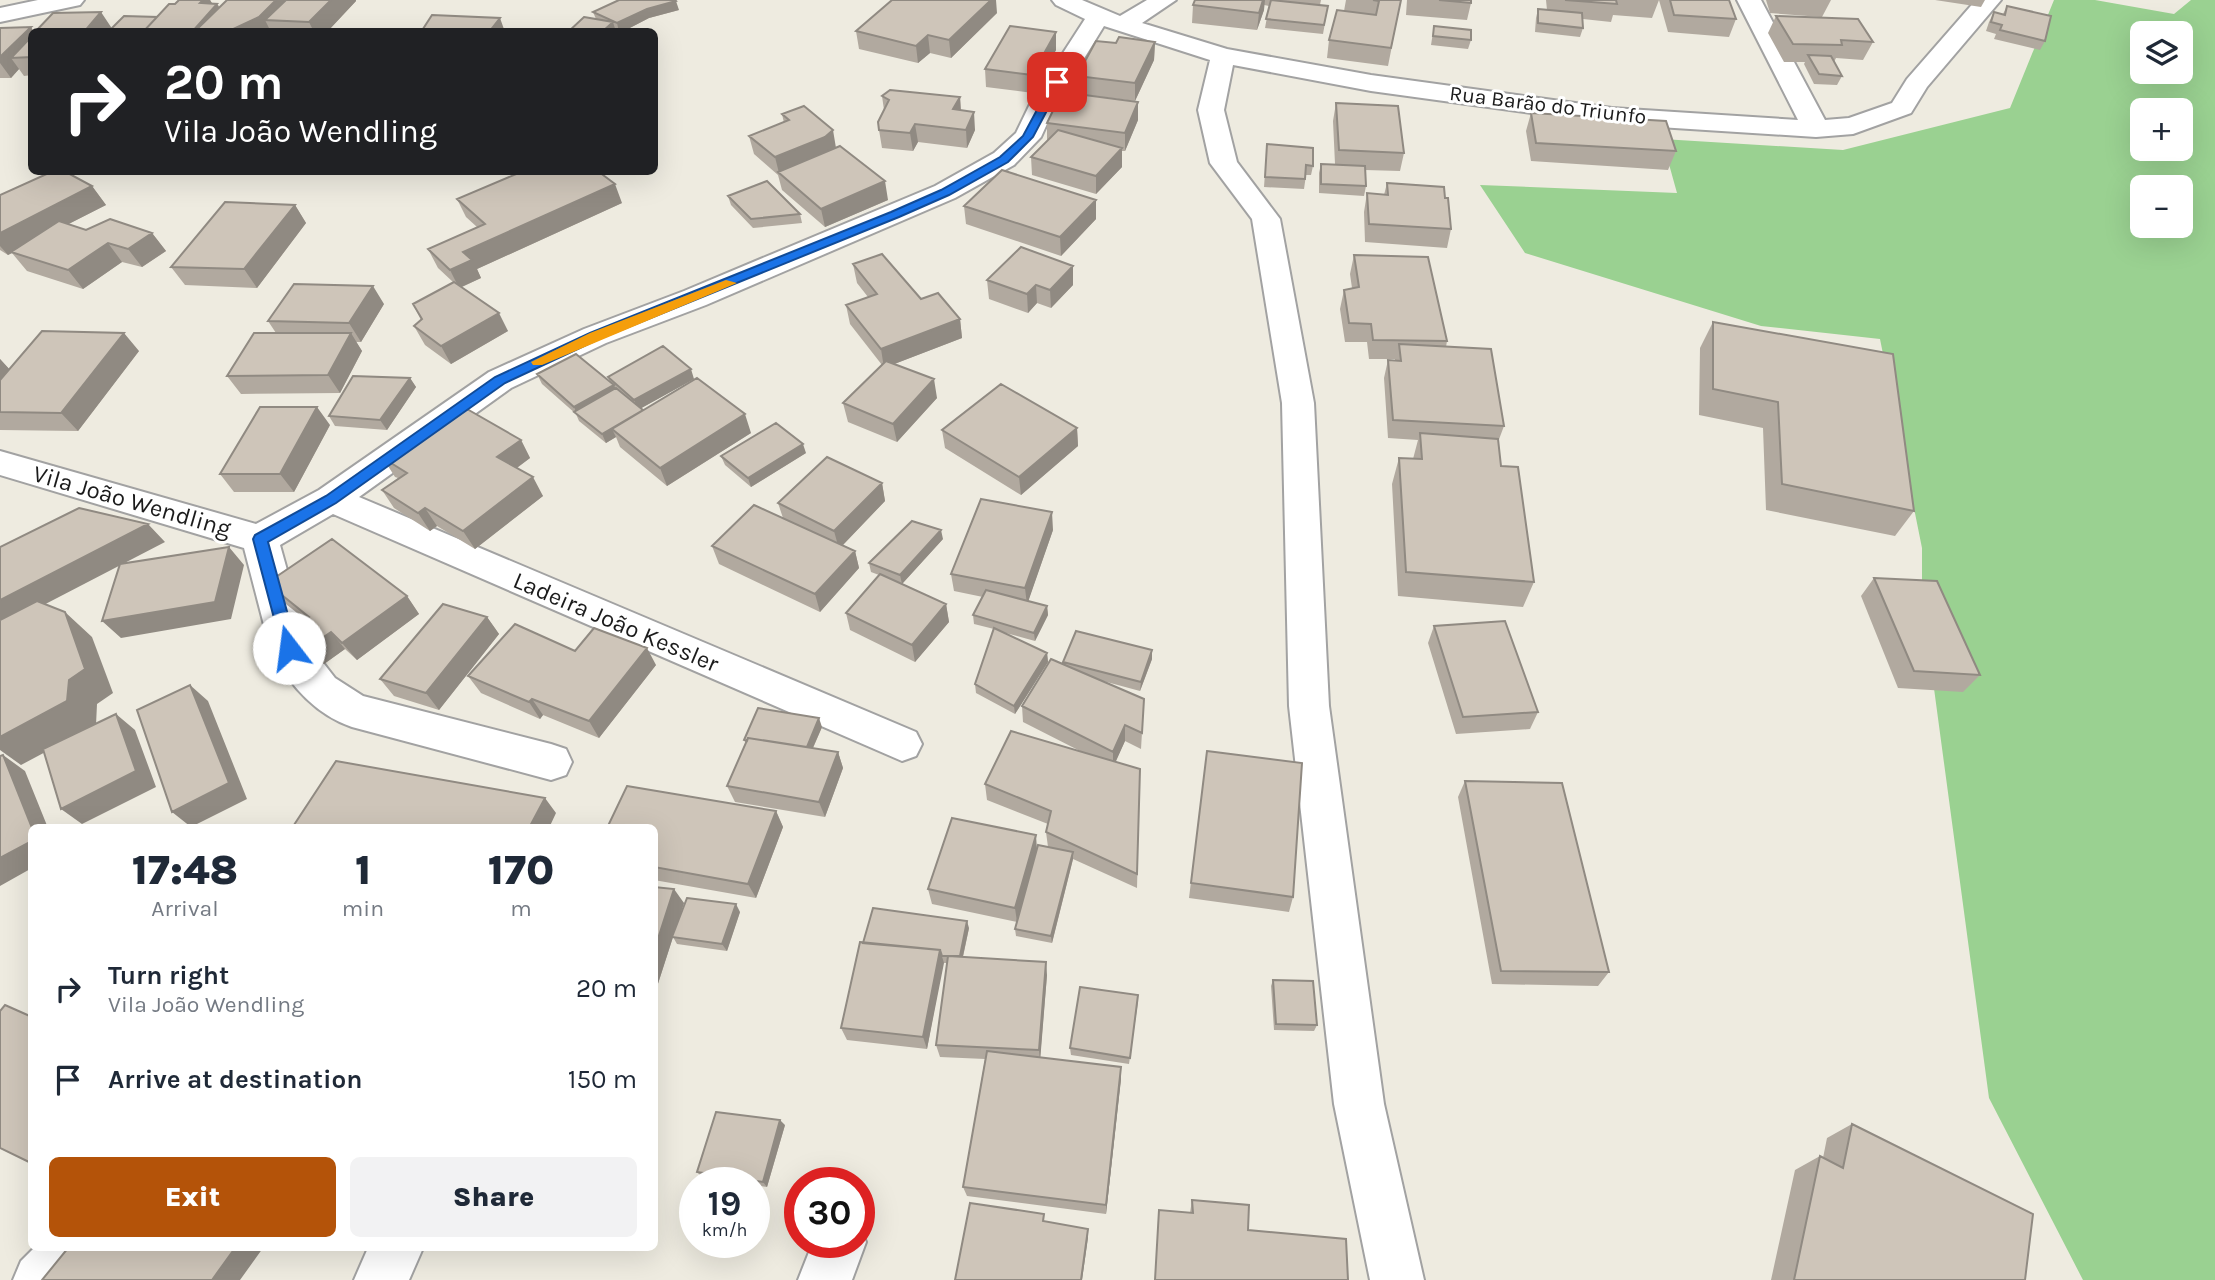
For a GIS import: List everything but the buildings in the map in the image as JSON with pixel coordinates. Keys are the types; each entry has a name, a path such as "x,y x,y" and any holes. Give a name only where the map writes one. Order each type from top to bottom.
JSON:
{"street":[{"path":"0,15 72,0"},
{"name":"Rua Barão do Triunfo","path":"1064,0 1111,20 1223,56 1371,83 1612,116 1816,129 1853,126 1902,108 1916,84 1989,0"},
{"path":"1111,20 1164,0"},
{"path":"1749,0 1816,129"},
{"name":"Vila João Wendling","path":"0,463 260,539 331,499 500,380 594,336 895,214 945,192 1004,159 1028,137 1043,104 1111,20"},
{"path":"1223,56 1211,110 1224,163 1266,219 1298,404 1309,706 1359,1104 1397,1280"},
{"name":"Ladeira João Kessler","path":"331,499 902,744"},
{"path":"260,539 289,648 321,690 352,710 551,762"},
{"path":"40,1280 67,1251"},
{"path":"380,1280 394,1251"},
{"path":"825,1280 834,1258"}],"green space":[{"path":"2054,0 2095,0 2174,14 2191,0 2215,0 2215,1280 2083,1280 1989,1098 1922,599 1922,548 1880,339 1761,326 1525,253 1480,185 1677,193 1662,139 1843,150 2010,108"}],"slow traffic":[{"path":"537,362 594,336 731,283"}],"route":[{"path":"289,648 260,539 331,499 500,380 594,336 695,298 895,214 945,192 1004,159 1028,137 1043,104 1057,82"}]}
